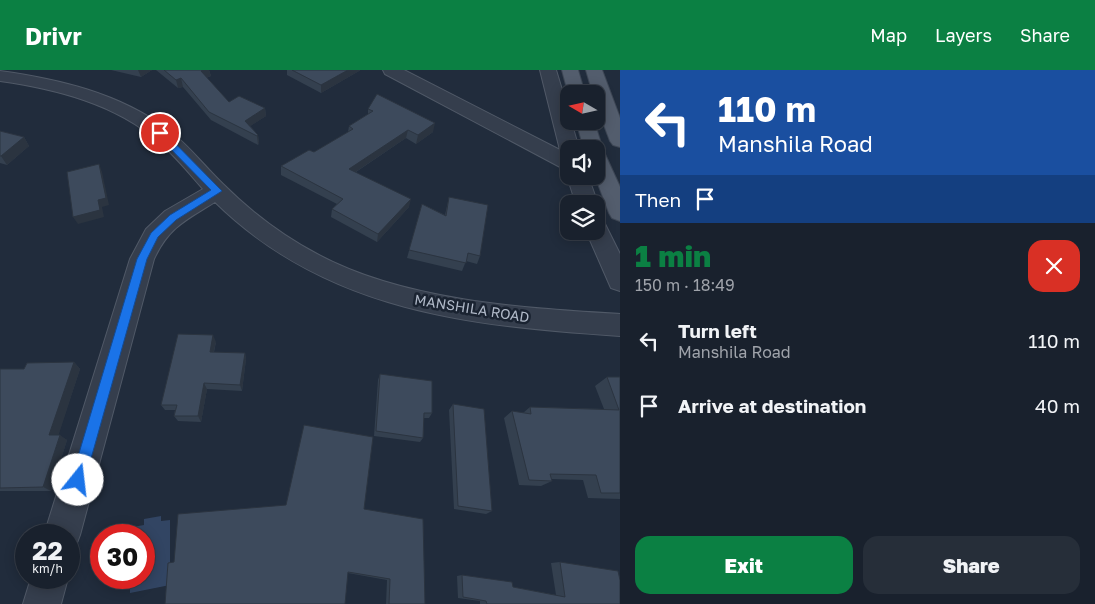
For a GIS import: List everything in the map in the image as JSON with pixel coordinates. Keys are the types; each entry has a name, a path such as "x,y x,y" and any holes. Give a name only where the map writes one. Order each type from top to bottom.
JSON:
{"main road":[{"path":"570,70 574,85"},
{"path":"594,70 620,141"},
{"path":"605,176 620,213"}],"street":[{"path":"390,70 560,158"},
{"path":"548,70 567,140"},
{"name":"MANSHILA ROAD","path":"0,76 73,91 122,108 160,133 217,191 267,234 306,259 357,282 417,301 488,313 620,325"},
{"path":"65,524 142,259 154,235 173,217 217,191"},
{"path":"602,240 620,280"},
{"path":"42,604 47,589"}],"water":[{"path":"161,516 161,521 170,520 170,585 155,588 155,524 144,524 144,519"},
{"path":"130,589 150,589 130,593"}],"building":[{"path":"164,70 203,70 201,71 229,102 239,96 265,108 245,121 258,135 209,112 181,78 176,80"},
{"path":"292,70 348,70 321,85"},
{"path":"377,94 435,123 418,135 408,130 349,169 411,199 378,234 332,209 343,199 281,166 309,150 314,152 353,129 349,126 373,111 368,109"},
{"path":"0,131 24,137 1,156 0,156"},
{"path":"99,164 106,198 98,200 100,210 73,217 67,172"},
{"path":"449,197 488,205 480,256 468,253 466,263 409,250 422,204 446,216"},
{"path":"178,334 213,335 210,352 245,353 240,385 204,383 198,416 174,416 177,405 161,405"},
{"path":"74,362 49,435 60,435 43,487 0,488 0,369 24,369 27,363"},
{"path":"380,374 432,381 432,413 424,413 423,438 376,431"},
{"path":"607,377 620,377 620,493 601,493 596,475 550,474 552,481 529,480 512,411 531,414 530,407 619,410"},
{"path":"453,404 484,409 492,511 458,506"},
{"path":"304,425 373,437 364,509 423,519 425,604 389,604 390,579 348,572 345,604 165,604 168,563 174,562 178,514 286,505"},
{"path":"560,562 618,571 620,604 487,604 486,601 463,597 462,575 512,582 513,587 565,597"}],"route":[{"path":"78,480 142,259 154,235 173,217 217,191 160,133"}]}
